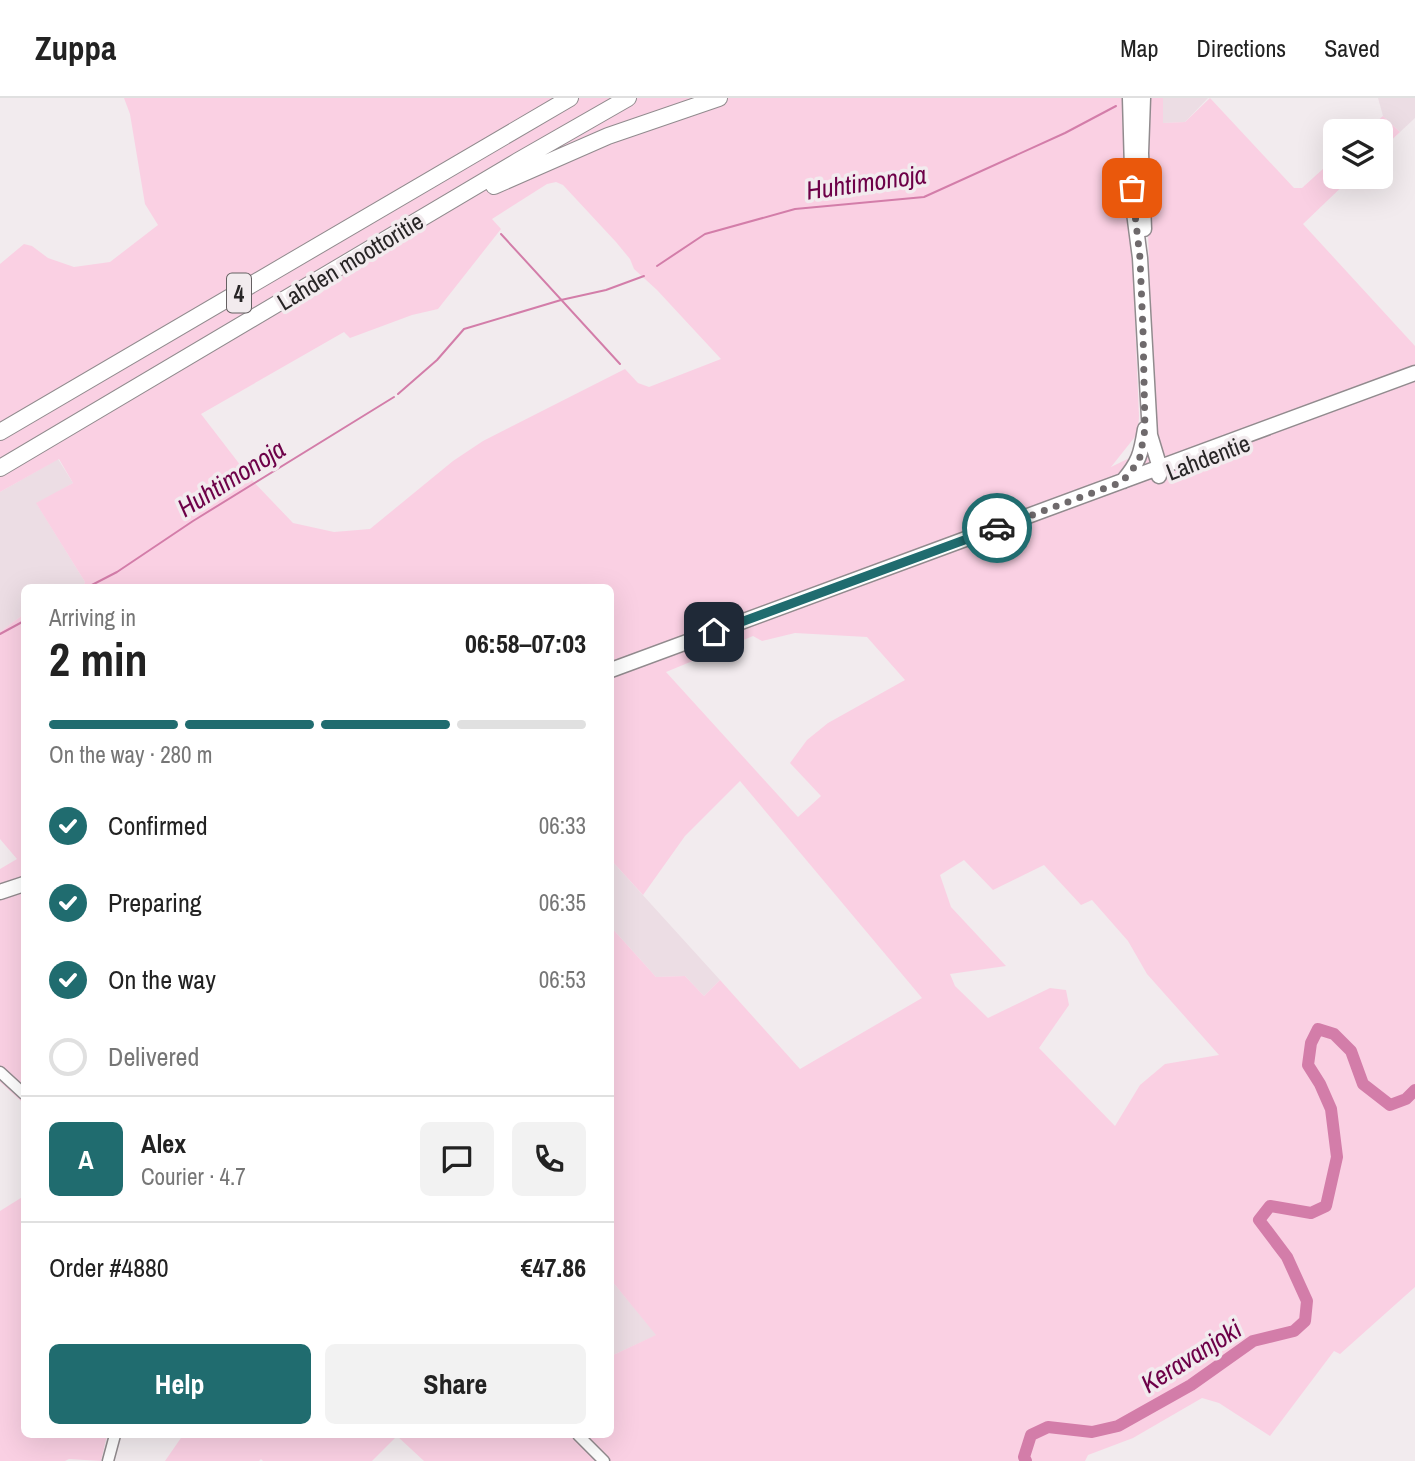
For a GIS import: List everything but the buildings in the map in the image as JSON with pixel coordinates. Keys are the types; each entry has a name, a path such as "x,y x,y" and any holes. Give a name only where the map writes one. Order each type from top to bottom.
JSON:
{"highway":[{"name":"Lahden moottoritie","path":"0,432 570,98"},
{"name":"Lahden moottoritie","path":"0,468 628,98"},
{"path":"397,233 565,153 719,98"}],"main road":[{"path":"1130,98 1132,194 1140,258 1145,429 1148,454 1158,471"},
{"path":"1140,258 1144,229 1141,153 1143,98"},
{"path":"1143,331 1150,435 1158,471"},
{"name":"Lahdentie","path":"915,558 941,553 1415,373"},
{"path":"1122,482 1140,457 1145,429"},
{"name":"Lahdentie","path":"614,669 1158,471"},
{"path":"0,892 21,885"}],"street":[{"path":"0,1072 21,1091"},
{"path":"108,1461 114,1438"},
{"path":"581,1438 604,1461"}],"shaded area":[{"path":"124,98 1122,98 1124,175 1133,272 1139,416 1138,433 1111,467 1160,443 1154,414 1147,201 1149,98 1163,98 1163,123 1185,122 1210,98 1294,188 1302,188 1323,169 1323,189 1339,189 1303,224 1415,346 1415,1287 1340,1354 1334,1351 1270,1436 1219,1403 1202,1398 1133,1438 1088,1455 1085,1461 610,1461 588,1438 614,1438 614,1355 656,1335 614,1284 614,930 656,977 685,976 704,996 720,980 800,1069 922,998 740,781 685,836 643,895 614,863 614,584 84,584 36,503 73,483 59,459 0,492 0,264 24,244 32,246 48,258 74,267 110,262 158,225 145,204 130,114","holes":["556,182 563,185 630,259 634,269 721,359 649,387 638,383 625,369 483,441 453,461 370,529 334,532 293,523 251,479 201,414 344,332 350,338 412,315 438,309 501,229 492,219 547,184","795,633 867,637 905,680 828,723 807,740 790,763 821,796 798,817 666,672 753,636 762,641","964,860 993,890 1044,865 1081,905 1092,900 1128,941 1147,974 1219,1055 1165,1064 1140,1085 1115,1126 1039,1048 1069,1005 1066,990 1050,988 988,1018 955,986 950,974 1006,966 951,907 940,875"]},
{"path":"1163,98 1208,98 1185,122 1163,123"},
{"path":"1378,98 1415,98 1415,118 1400,132 1393,125 1393,119 1383,116"},
{"path":"1393,125 1400,132 1393,139"},
{"path":"58,459 73,483 37,504 85,582 21,584 21,616 0,632 0,492"},
{"path":"21,616 21,1101 0,1082 0,869 17,859 0,839 0,632"},
{"path":"614,863 720,980 704,996 685,976 656,977 614,930"},
{"path":"21,1198 21,1438 106,1438 101,1461 0,1461 0,1211"},
{"path":"614,1284 657,1335 614,1355"},
{"path":"181,1438 395,1438 372,1461 165,1461"},
{"path":"399,1438 575,1438 597,1461 424,1461"}],"waterway":[{"name":"Huhtimonoja","path":"657,266 705,234 795,209 924,197 1065,133 1116,106"},
{"name":"Huhtimonoja","path":"501,234 620,364"},
{"name":"Huhtimonoja","path":"398,394 437,360 464,329 561,300 606,290 644,276"},
{"name":"Huhtimonoja","path":"94,584 117,572 193,521 394,397"},
{"name":"Huhtimonoja","path":"0,634 21,623"},
{"name":"Keravanjoki","path":"1026,1461 1024,1457 1031,1435 1048,1427 1092,1432 1118,1426 1191,1385 1253,1341 1294,1331 1305,1321 1307,1301 1287,1257 1259,1220 1270,1206 1311,1213 1326,1206 1337,1157 1331,1109 1308,1065 1311,1043 1318,1029 1334,1034 1351,1051 1363,1084 1390,1105 1406,1099 1415,1090"}],"way so far":[{"path":"997,528 1122,482 1140,457 1145,429 1143,331 1140,258 1132,188"}],"route":[{"path":"714,632 997,528"}]}
